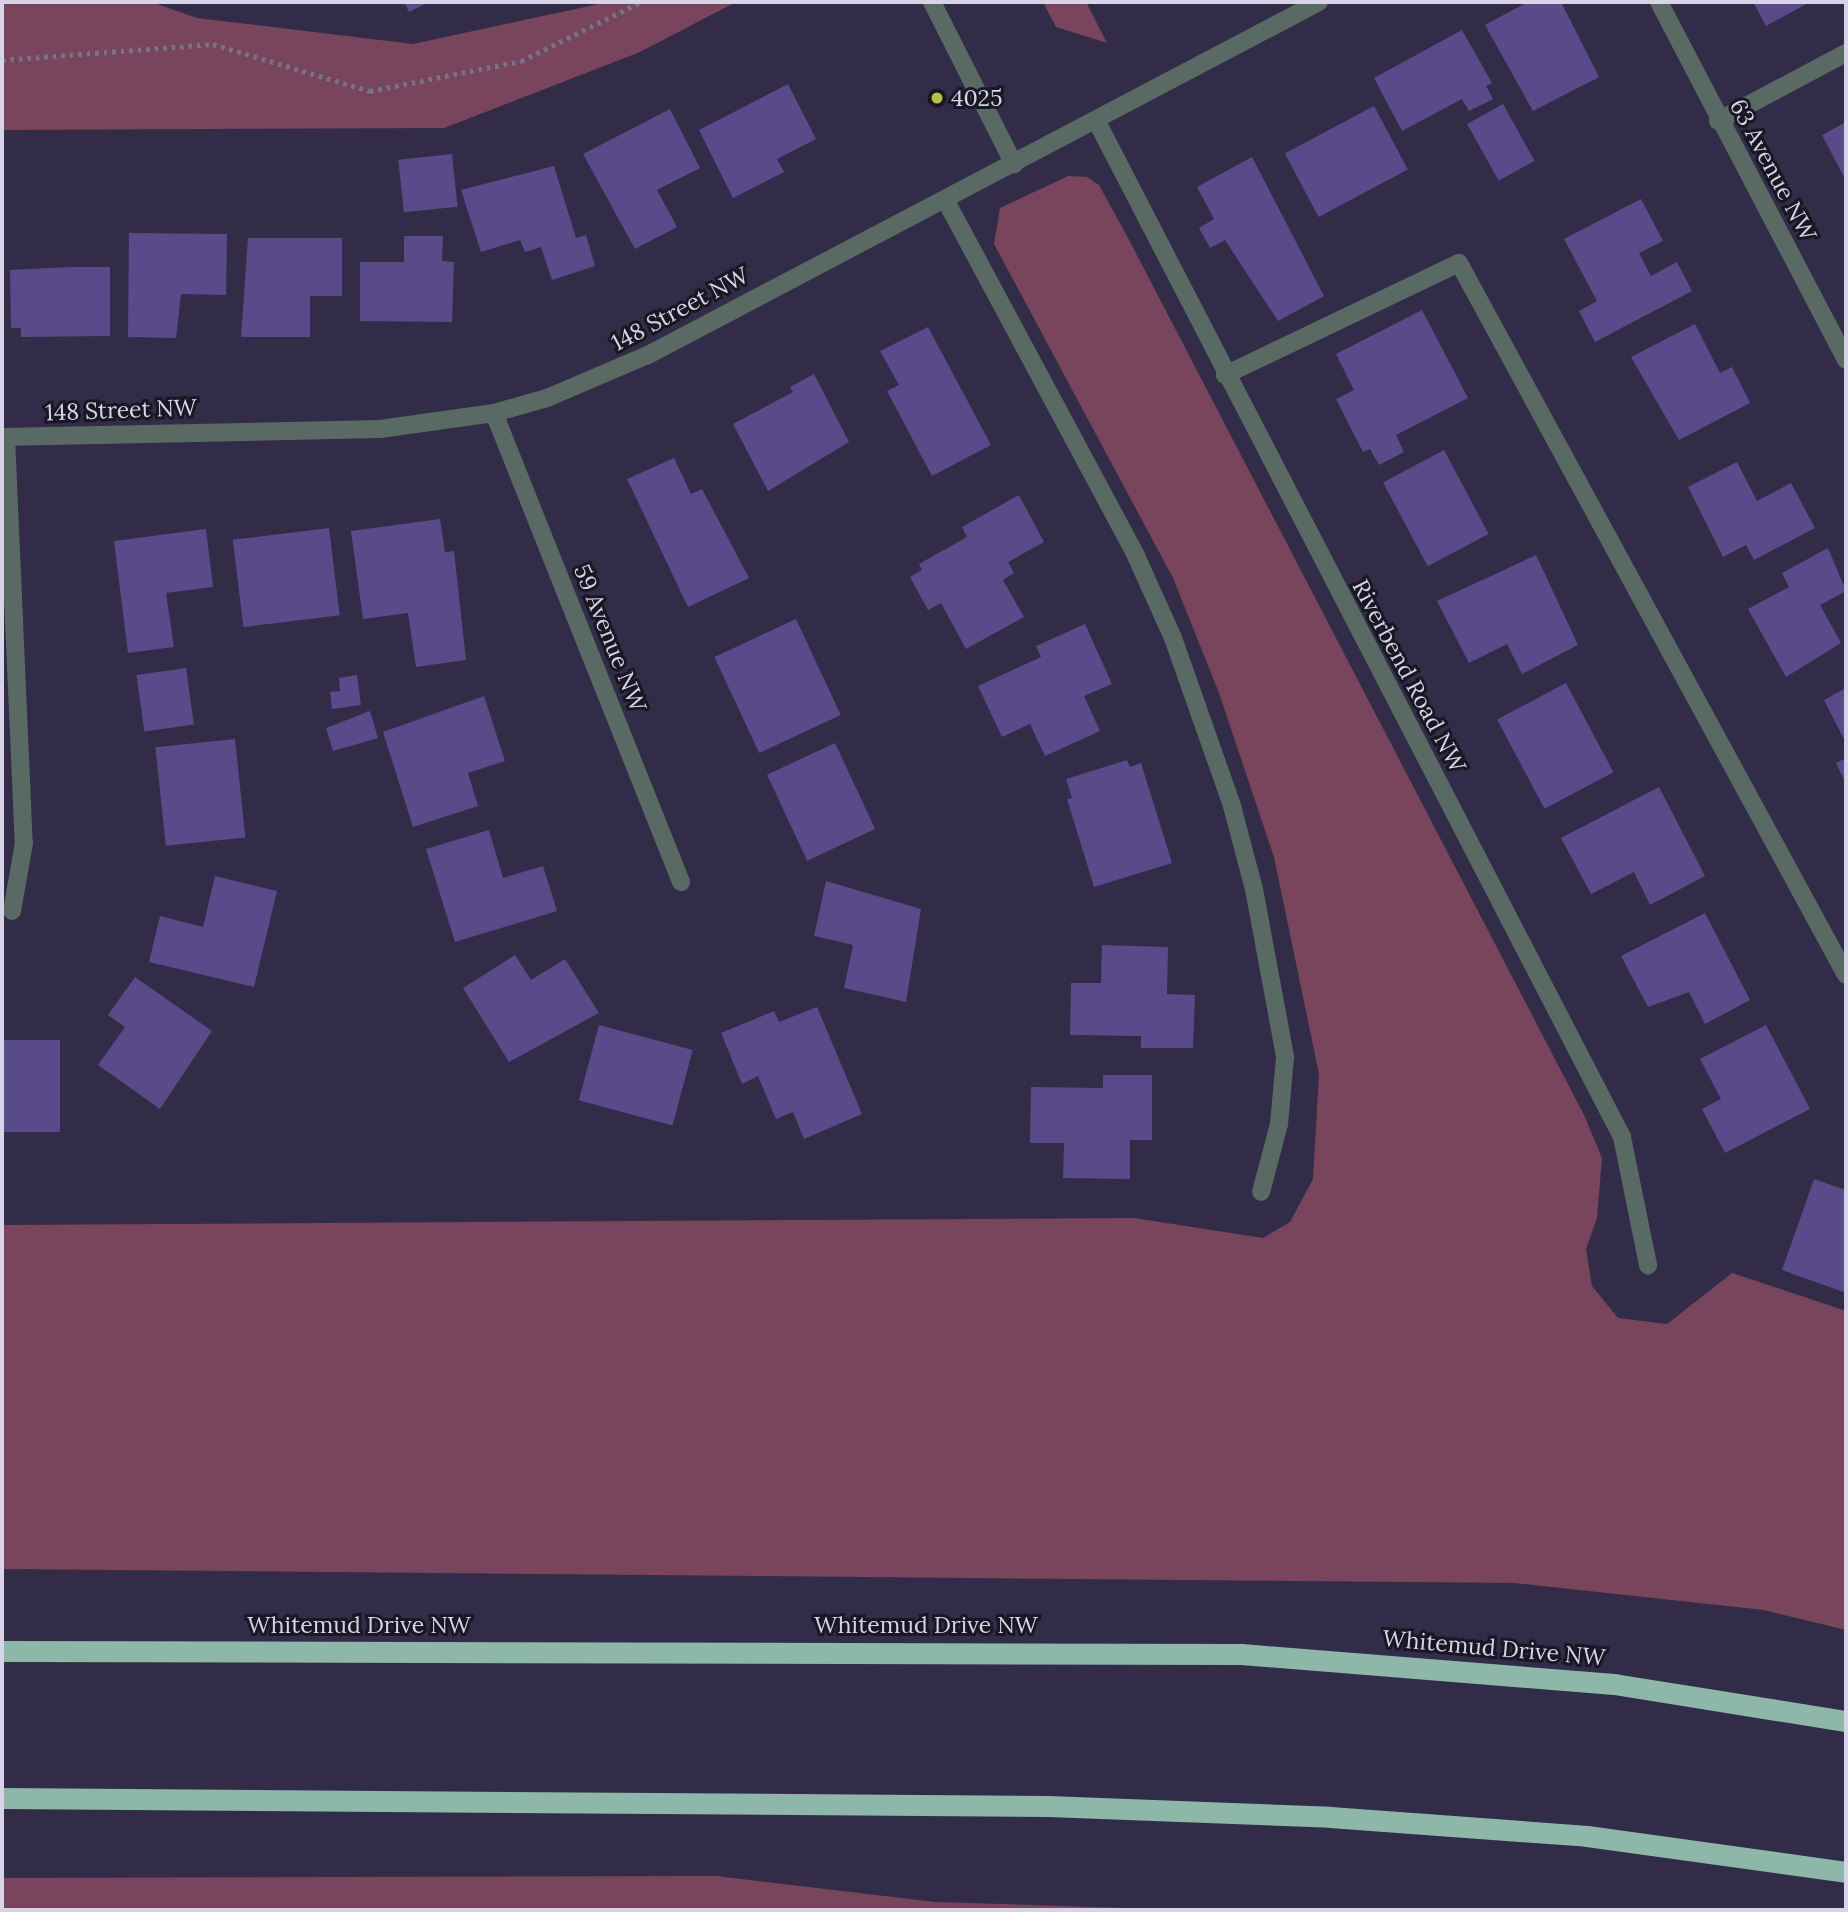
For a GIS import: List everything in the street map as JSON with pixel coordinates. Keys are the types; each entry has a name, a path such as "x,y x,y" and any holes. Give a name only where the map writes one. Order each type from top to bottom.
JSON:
{"highway":[{"name":"Whitemud Drive NW","path":"2,1651 1241,1654 1614,1684 1846,1721"},
{"path":"2,1798 1048,1806 1330,1817 1587,1836 1846,1872"},
{"path":"2,1812 277,1800"}],"street":[{"path":"932,2 1014,164"},
{"name":"148 Street NW","path":"4,437 380,429 494,413 599,379 946,201 1319,2"},
{"name":"63 Avenue NW","path":"1659,2 1718,121 1846,360"},
{"path":"1718,121 1846,53"},
{"name":"Riverbend Road NW","path":"1096,120 1225,375 1622,1137 1648,1265"},
{"path":"946,201 1136,556 1172,638 1232,806 1254,889 1285,1057 1279,1124 1261,1192"},
{"path":"1225,375 1459,263 1846,975"},
{"name":"59 Avenue NW","path":"494,413 681,882"},
{"path":"4,437 24,843 12,911"}],"path":[{"path":"2,60 213,44 370,91 521,61 641,2"}],"shaded area":[{"path":"2,2 151,2 197,18 413,44 608,2 736,2 640,52 444,128 2,130"},
{"path":"1043,2 1086,2 1107,43 1056,27"},
{"path":"1068,176 1087,177 1099,185 1584,1115 1602,1158 1597,1218 1586,1249 1592,1286 1618,1318 1667,1324 1732,1273 1846,1311 1846,1630 1764,1610 1515,1583 2,1569 2,1225 1134,1218 1263,1238 1290,1222 1313,1179 1319,1074 1274,857 1219,693 1173,578 994,244 1000,208"},
{"path":"716,1876 935,1902 1190,1910 2,1910 2,1878"}],"building":[{"path":"404,2 429,2 409,12"},
{"path":"1528,2 1561,2 1599,77 1533,111 1485,25"},
{"path":"1753,2 1810,2 1766,26"},
{"path":"1462,30 1492,83 1486,86 1493,99 1469,111 1462,99 1402,131 1374,78"},
{"path":"788,84 816,139 777,159 784,172 733,198 699,130"},
{"path":"1503,104 1535,161 1499,181 1467,124"},
{"path":"1374,106 1408,170 1319,217 1285,153"},
{"path":"670,109 700,168 657,190 677,227 635,249 583,154"},
{"path":"1846,122 1846,181 1822,135"},
{"path":"452,154 458,207 404,212 398,160"},
{"path":"1252,157 1324,296 1278,321 1225,240 1210,248 1199,228 1214,219 1197,187"},
{"path":"554,166 576,238 586,235 595,266 552,280 541,247 525,252 520,240 481,252 461,190"},
{"path":"1641,199 1663,241 1639,253 1651,276 1677,262 1692,291 1595,342 1579,311 1597,301 1564,239"},
{"path":"129,233 227,234 226,295 181,294 176,338 128,337"},
{"path":"404,236 443,236 442,261 454,262 452,322 360,321 360,262 404,262"},
{"path":"248,238 342,238 342,296 310,296 310,337 241,337"},
{"path":"110,267 110,336 21,337 21,328 11,328 10,270"},
{"path":"1422,310 1468,398 1396,435 1404,452 1379,465 1370,449 1363,452 1336,399 1354,390 1336,354"},
{"path":"1695,324 1720,373 1732,367 1750,403 1679,440 1631,357"},
{"path":"928,327 991,445 932,476 887,391 899,385 880,351"},
{"path":"814,374 849,442 768,491 733,424 793,392 790,387"},
{"path":"1444,450 1489,534 1428,566 1383,482"},
{"path":"674,458 691,494 702,489 749,578 688,607 627,479"},
{"path":"1737,462 1757,501 1791,483 1815,528 1754,560 1746,545 1723,557 1688,487"},
{"path":"1019,495 1044,542 1008,562 1014,573 1003,580 1024,617 966,649 941,603 928,610 910,577 922,570 919,564 967,537 962,527"},
{"path":"440,519 445,552 454,551 466,660 416,667 408,613 363,619 351,531"},
{"path":"329,528 340,615 243,627 233,540"},
{"path":"206,529 213,587 166,593 174,647 128,653 114,541"},
{"path":"1828,548 1846,591 1820,605 1841,643 1786,677 1748,609 1789,587 1782,573"},
{"path":"1536,555 1578,645 1522,674 1507,644 1469,663 1437,601"},
{"path":"796,619 841,715 759,753 714,657"},
{"path":"1085,624 1112,684 1084,696 1100,731 1045,756 1030,724 1002,737 978,686 1041,657 1036,646"},
{"path":"186,668 194,724 144,731 136,675"},
{"path":"357,675 361,705 332,709 330,692 340,691 339,678"},
{"path":"1566,683 1613,772 1545,809 1497,720"},
{"path":"1846,688 1846,743 1824,700"},
{"path":"484,696 505,761 468,773 478,806 413,827 383,732"},
{"path":"370,711 378,738 333,751 326,728"},
{"path":"235,739 245,837 166,846 155,747"},
{"path":"835,743 875,829 807,861 767,775"},
{"path":"1846,758 1846,784 1836,763"},
{"path":"1127,760 1130,767 1141,763 1172,863 1094,887 1067,799 1072,798 1066,779"},
{"path":"1659,787 1705,876 1650,905 1634,872 1591,894 1561,838"},
{"path":"489,830 503,878 543,866 557,911 455,942 426,849"},
{"path":"215,876 277,891 254,987 149,962 160,916 203,927"},
{"path":"826,881 921,909 906,1002 844,988 853,945 814,936"},
{"path":"1705,913 1750,1000 1705,1024 1689,992 1648,1007 1621,956"},
{"path":"1102,945 1168,947 1167,994 1195,995 1193,1048 1141,1048 1141,1036 1070,1035 1071,983 1101,983"},
{"path":"515,955 531,980 565,959 599,1013 509,1062 463,988"},
{"path":"135,977 212,1031 160,1109 98,1065 125,1027 108,1015"},
{"path":"817,1007 862,1114 804,1139 793,1112 776,1119 758,1076 742,1084 721,1033 774,1011 779,1022"},
{"path":"599,1025 693,1050 673,1125 579,1100"},
{"path":"1766,1025 1810,1109 1725,1153 1702,1109 1721,1099 1700,1059"},
{"path":"2,1040 60,1040 60,1132 2,1132"},
{"path":"1103,1075 1152,1075 1152,1140 1130,1140 1130,1179 1063,1178 1064,1143 1030,1143 1031,1087 1103,1088"},
{"path":"1814,1179 1846,1190 1846,1293 1782,1270"}],"place":[{"name":"4025","path":"937,98"}]}
